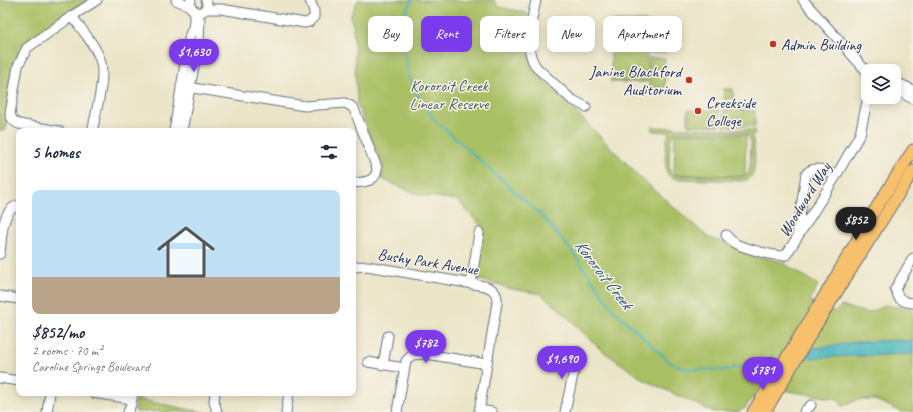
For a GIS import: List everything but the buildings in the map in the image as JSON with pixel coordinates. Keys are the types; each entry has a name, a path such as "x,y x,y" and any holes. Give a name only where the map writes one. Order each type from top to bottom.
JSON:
{"main road":[{"path":"765,412 871,216 913,150"},
{"path":"752,412 813,323 913,170"}],"street":[{"path":"43,128 17,123 10,114 18,66 23,53 32,44 97,0"},
{"path":"176,0 200,6 221,8 306,23 312,20 315,14 310,0"},
{"path":"536,0 529,45 535,66 571,99 586,108"},
{"path":"803,0 861,64"},
{"path":"182,128 190,34 200,6"},
{"path":"72,16 91,43 101,63 102,79 93,128"},
{"path":"901,84 913,90"},
{"path":"175,128 186,87"},
{"path":"186,87 305,106 341,103 348,104 354,109 377,168 376,175 371,180 356,182"},
{"path":"901,93 913,99"},
{"name":"Woodward Way","path":"726,235 737,244 782,257 786,256 836,176 860,134 866,104"},
{"path":"797,239 806,174 810,170 814,169 824,170 836,176"},
{"path":"0,254 5,217 10,209 16,206"},
{"path":"472,284 479,233"},
{"path":"913,258 896,286 898,298 906,302 913,303"},
{"name":"Bushy Park Avenue","path":"356,267 367,266 493,289 497,296 497,303 479,411"},
{"path":"0,296 16,299"},
{"path":"383,365 388,336"},
{"path":"565,412 578,352"},
{"path":"397,412 404,368 406,361 412,354 417,353 487,364"},
{"path":"368,362 404,368"},
{"path":"0,378 16,381"},
{"path":"47,412 50,396"},
{"path":"103,396 131,404"},
{"path":"215,396 214,401 217,412"},
{"path":"286,412 289,396"},
{"path":"804,412 811,404"},
{"path":"479,411 492,412"}],"green space":[{"path":"0,0 88,0 48,25 19,48 11,86 6,130 0,131"},
{"name":"Kororoit Creek Linear Reserve","path":"358,0 494,0 499,7 527,13 527,16 480,16 480,52 528,52 535,71 644,181 708,237 763,257 782,262 818,285 810,300 835,312 841,306 868,313 885,305 913,309 913,412 902,412 875,400 858,400 842,406 839,399 793,392 761,384 745,408 738,412 714,412 644,380 600,349 559,309 541,294 506,288 501,285 476,279 483,228 457,200 420,195 382,179 383,168 357,104 353,25 350,17"},
{"path":"611,52 647,52 647,82 611,82"},
{"path":"649,52 665,52 665,53"},
{"path":"649,58 665,58 665,87 649,87"},
{"path":"723,89 733,89 734,99 724,99"},
{"path":"688,110 719,110 719,126 688,125"},
{"path":"724,110 755,111 755,126 724,126"},
{"path":"652,127 755,130 755,134 751,134 755,153 753,173 749,178 742,181 678,179 670,177 666,170 666,146 670,132 652,131","holes":["679,132 744,133 751,141 750,169 748,174 742,177 675,175 670,171 669,152 673,134"]},
{"path":"675,133 746,135 745,176 674,174"},
{"path":"135,399 204,412 136,412"}],"water":[{"path":"900,340 913,341 913,354 807,358 800,357 799,350 855,342"}],"waterway":[{"name":"Kororoit Creek","path":"412,0 406,11 404,51 408,72 416,93 433,118 545,219 574,254 613,309 671,363 686,369 724,370 780,360"}],"place":[{"name":"Admin Building","path":"773,44"},
{"name":"Janine Blachford Auditorium","path":"689,80"},
{"name":"Creekside College","path":"698,111"}]}
